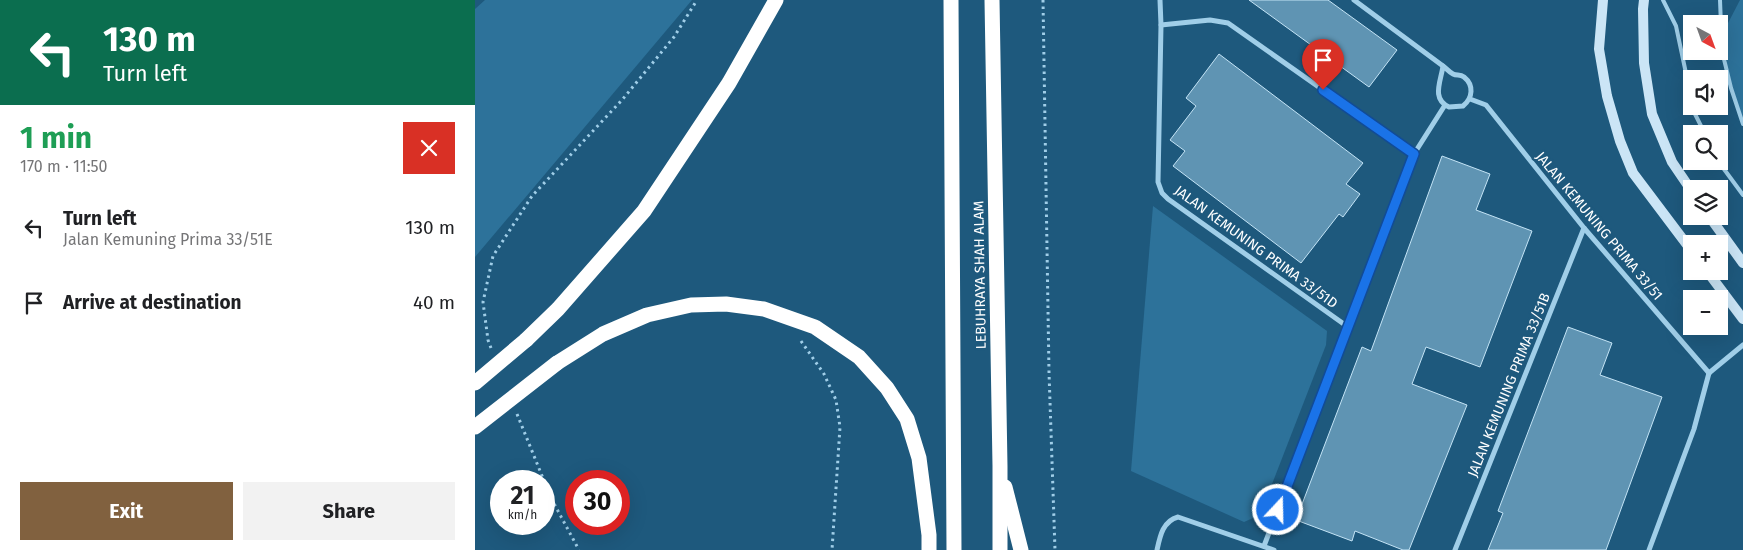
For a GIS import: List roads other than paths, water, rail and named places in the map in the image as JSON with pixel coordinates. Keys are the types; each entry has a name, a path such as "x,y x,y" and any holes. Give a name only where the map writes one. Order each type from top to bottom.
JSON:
{"highway":[{"path":"475,383 526,340 557,309 644,211 729,84 776,0"},
{"name":"LEBUHRAYA SHAH ALAM","path":"951,0 953,550"},
{"name":"LEBUHRAYA SHAH ALAM","path":"992,0 1000,550"},
{"path":"475,428 557,363 603,334 647,315 691,305 726,304 764,309 815,327 859,357 887,388 907,419 919,458 929,535 929,550"},
{"path":"1000,466 1021,550"}],"street":[{"name":"JALAN KEMUNING PRIMA 33/51D","path":"1160,0 1158,182 1162,194 1348,327"},
{"path":"1354,0 1443,66 1453,74 1461,75 1467,79 1471,92 1467,103 1459,107 1449,107 1440,100 1438,94 1443,66"},
{"path":"1603,0 1599,49 1607,96 1620,141 1633,173 1683,239"},
{"path":"1644,0 1644,63 1652,114 1672,162 1684,180"},
{"path":"1161,24 1210,20 1228,23 1414,154"},
{"name":"JALAN KEMUNING PRIMA 33/51","path":"1470,99 1486,104 1583,228 1709,373"},
{"path":"1264,546 1414,154 1445,105"},
{"path":"1716,225 1743,262"},
{"name":"JALAN KEMUNING PRIMA 33/51B","path":"1455,550 1583,228"},
{"path":"1714,280 1743,319"},
{"path":"1649,550 1694,429 1709,373 1743,345"},
{"path":"1157,550 1159,538 1165,526 1171,519 1178,517 1274,550"}],"lane":[{"path":"1663,0 1676,26 1685,70"},
{"path":"1720,0 1723,51 1731,88 1743,124"},
{"path":"1725,170 1743,195"}]}
